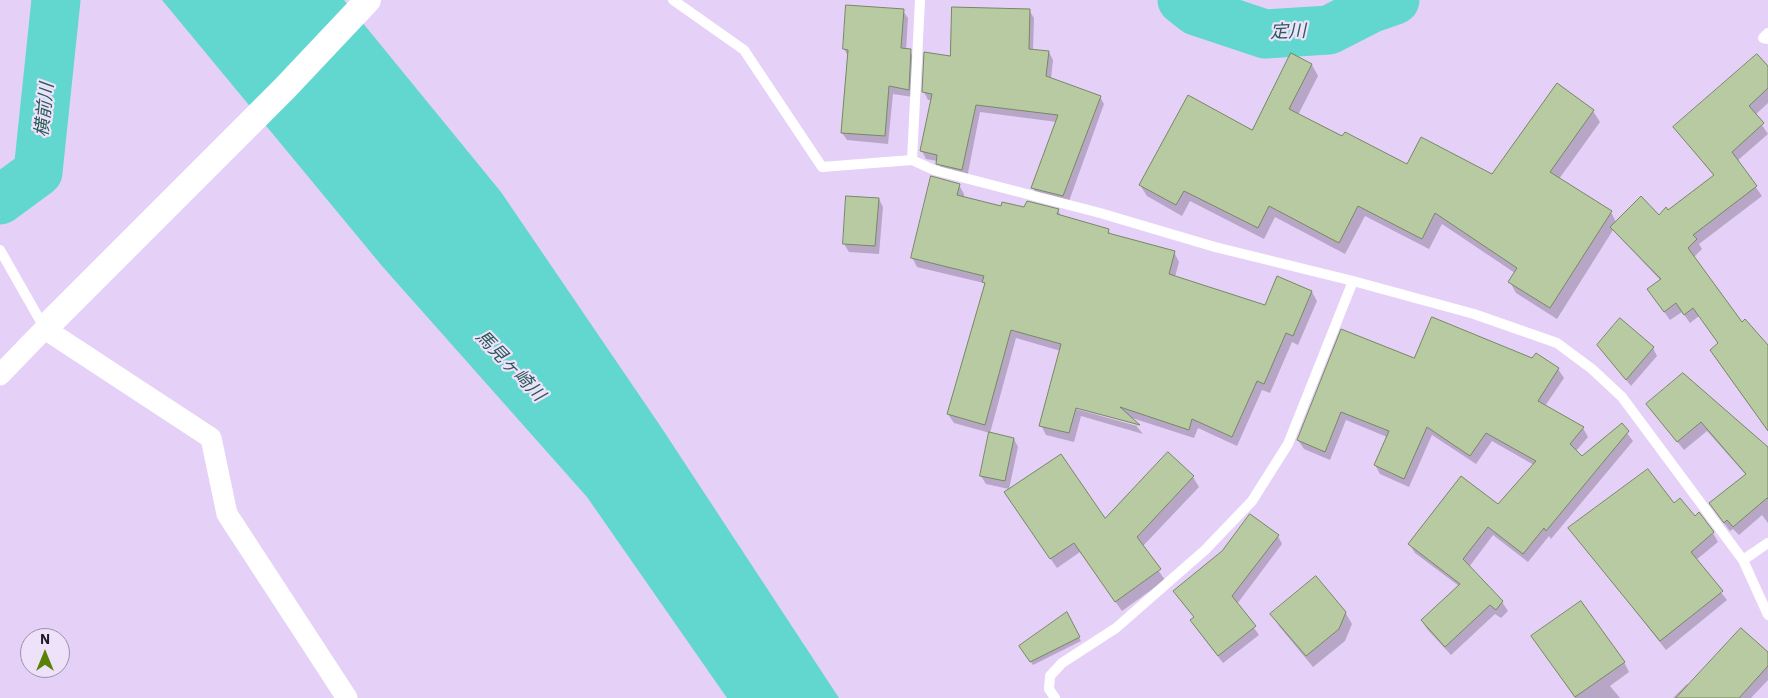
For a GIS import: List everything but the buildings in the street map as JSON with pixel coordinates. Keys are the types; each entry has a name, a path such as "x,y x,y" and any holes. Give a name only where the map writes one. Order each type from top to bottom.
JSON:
{"street":[{"path":"0,375 285,88 368,0"},
{"path":"49,325 211,438 227,514 347,698"}],"lane":[{"path":"673,0 744,50 822,167 912,160 934,170 1100,213 1215,247 1353,281 1482,317 1557,343 1592,369 1622,397 1743,560 1768,615"},
{"path":"912,160 920,1"},
{"path":"1768,33 1763,38 1768,39"},
{"path":"0,250 49,325"},
{"path":"1055,698 1049,689 1050,676 1062,664 1116,628 1205,550 1252,500 1288,444 1353,281"},
{"path":"1743,560 1768,543"}],"water":[{"name":"馬見ヶ崎川","path":"162,0 344,0 501,192 661,427 839,698 727,698 587,497 382,266"}],"waterway":[{"name":"横前川","path":"0,200 38,172 56,0"},
{"name":"定川","path":"1182,0 1196,11 1265,34 1329,30 1372,8 1395,0"}]}
